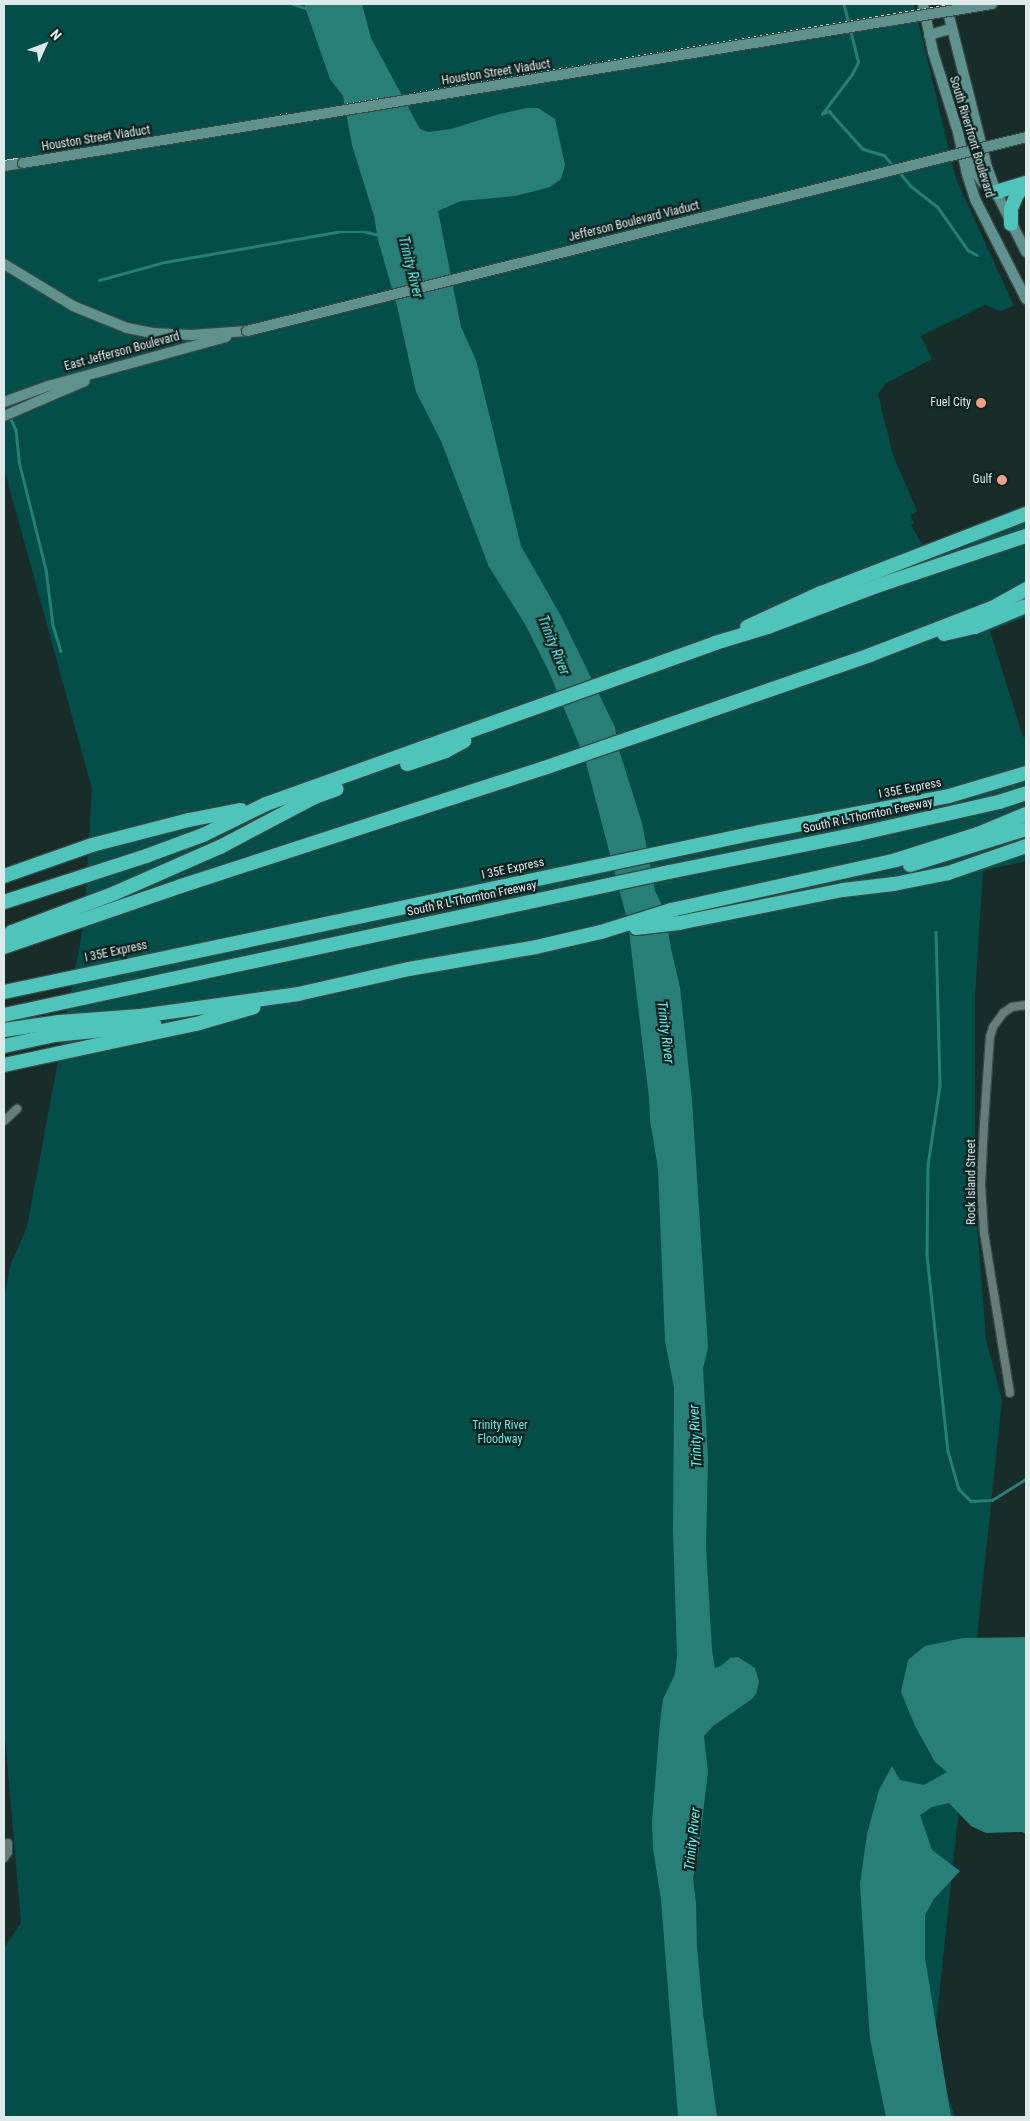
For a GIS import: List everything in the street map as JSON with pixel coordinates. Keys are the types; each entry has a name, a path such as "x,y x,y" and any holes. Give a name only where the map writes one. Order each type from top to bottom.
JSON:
{"highway":[{"path":"996,192 1026,184"},
{"path":"1011,224 1011,209 1017,194 1026,184"},
{"path":"715,643 766,617 821,593 1026,514"},
{"path":"1008,543 1026,529"},
{"path":"4,902 185,842 266,804 715,643 768,627 880,585 1026,536"},
{"path":"4,939 12,932 23,934 181,886 544,768 897,645 992,608 1026,589"},
{"path":"897,645 975,627 1026,606"},
{"path":"4,947 23,934 192,859 315,797 446,751 508,718"},
{"name":"I 35E Express","path":"4,992 760,832 949,796 1026,773"},
{"name":"South R L Thornton Freeway","path":"4,1015 217,968 946,815 1026,793"},
{"path":"4,876 92,846 172,825 266,804"},
{"path":"980,839 1026,814"},
{"path":"4,1065 196,1024 298,994 409,969 536,947 601,932 671,910 761,891 822,884 904,867 980,839 1026,829"},
{"path":"601,932 678,923 844,890 894,884 948,873 1026,847"},
{"path":"4,1030 59,1022 140,1016 298,994"},
{"path":"4,1046 55,1035 139,1027 209,1014 236,1013"}],"main road":[{"name":"South Riverfront Boulevard","path":"922,4 942,85 958,132 967,174 976,201 1026,299"},
{"name":"South Riverfront Boulevard","path":"946,4 950,29 987,167 996,192 1026,252"},
{"name":"Houston Street Viaduct","path":"4,166 992,4"},
{"path":"929,35 950,29"},
{"path":"958,132 974,170 983,183 996,192"},
{"name":"Jefferson Boulevard Viaduct","path":"248,331 1026,137"},
{"path":"4,264 74,306 127,328 152,333 191,335 248,331"},
{"name":"East Jefferson Boulevard","path":"4,402 48,386 248,331"},
{"path":"4,416 37,400 124,365"}],"street":[{"name":"Rock Island Street","path":"1010,1393 984,1233 982,1184 990,1037 998,1019 1012,1008 1026,1005"},
{"path":"4,1121 17,1109"},
{"path":"4,1858 8,1852 8,1843"}],"green space":[{"name":"Trinity River Floodway","path":"4,4 914,4 956,179 1014,306 1000,311 985,305 921,336 932,359 885,384 878,394 893,455 917,511 910,515 914,523 911,525 924,548 1026,506 1026,617 990,631 1023,737 1026,737 1026,861 983,871 975,996 975,1199 986,1339 1002,1400 933,2053 955,2117 4,2117 4,1948 21,1923 4,1726 4,1298 10,1266 27,1227 84,922 92,789 4,468"}],"water":[{"name":"Trinity River","path":"304,4 362,4 371,38 420,129 428,132 451,129 496,115 526,108 538,108 555,119 565,165 561,179 550,187 516,196 461,201 438,211 461,327 476,360 521,546 561,616 615,727 618,747 642,823 655,891 665,911 680,987 692,1100 708,1348 703,1369 708,1458 706,1547 712,1650 715,1668 721,1666 730,1658 738,1657 755,1668 759,1682 756,1694 752,1699 713,1726 704,1736 708,1772 698,1855 693,1878 703,2013 717,2117 678,2117 661,1900 653,1848 652,1822 660,1722 663,1699 675,1674 677,1656 673,1531 674,1388 665,1341 658,1169 650,1120 628,923 585,759 549,672 525,624 489,567 441,441 416,392 397,306 378,240 374,216 352,145 343,96 330,79"},
{"path":"1026,1637 1026,1834 1022,1832 986,1833 971,1826 949,1803 932,1807 920,1815 932,1850 960,1871 934,1899 925,1915 925,1958 951,2117 886,2117 870,2039 860,1884 867,1834 879,1790 892,1766 900,1780 924,1785 947,1772 935,1762 915,1726 901,1692 908,1660 925,1646 963,1638"}],"waterway":[{"path":"293,4 308,9"},
{"path":"844,4 849,24"},
{"path":"822,114 852,74 858,62 850,30"},
{"path":"822,114 829,111 863,149 884,155 894,167"},
{"path":"900,173 911,186 937,206 968,250 977,255"},
{"path":"99,280 165,262 337,232 366,232 380,235"},
{"path":"10,417 16,430 19,461 46,569 53,625 61,651"},
{"path":"936,932 940,1086 928,1165 927,1255 948,1451 959,1489 971,1501 992,1500 1026,1479"}],"tram line":[{"path":"4,160 950,4"}],"place":[{"name":"Fuel City","path":"981,403"},
{"name":"Gulf","path":"1002,480"}]}
